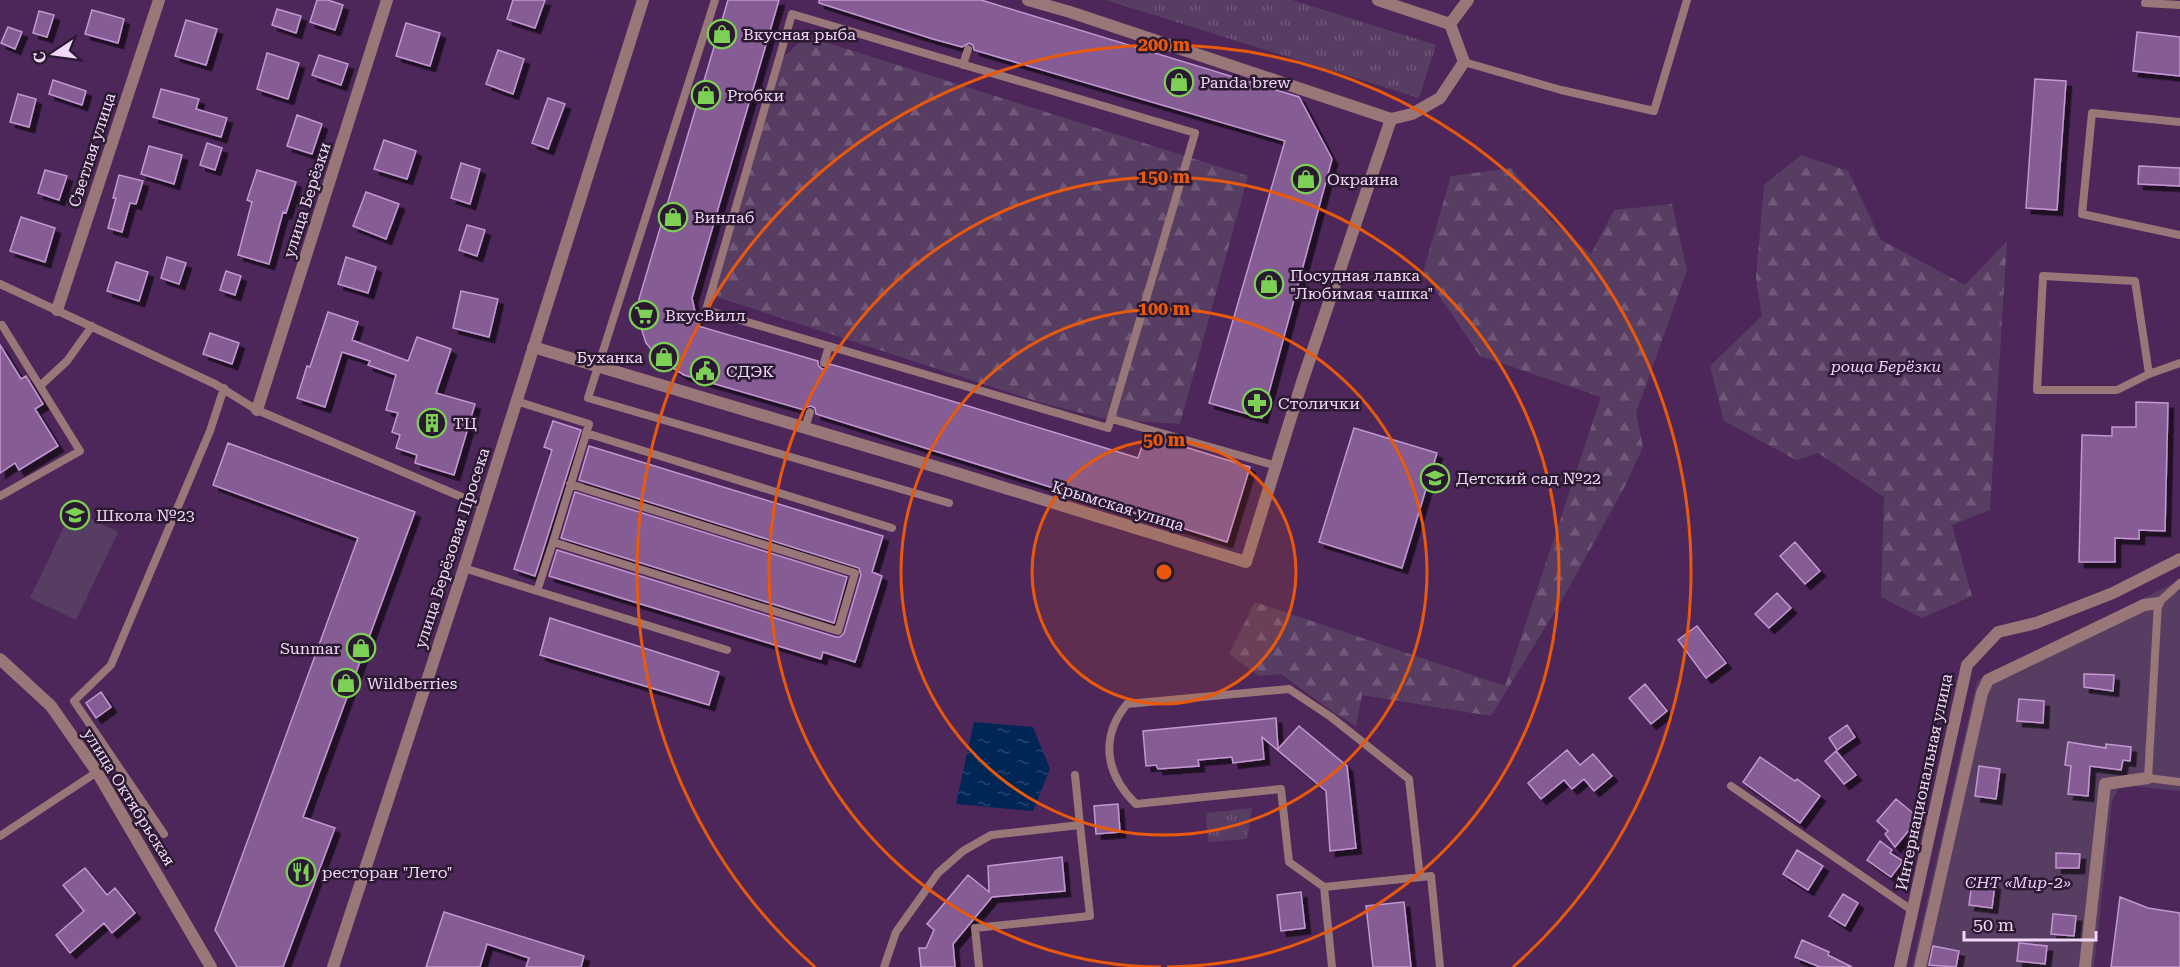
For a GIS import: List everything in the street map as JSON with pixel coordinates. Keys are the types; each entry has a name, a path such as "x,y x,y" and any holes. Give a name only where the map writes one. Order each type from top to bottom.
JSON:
{"street":[{"name":"Светлая улица","path":"57,310 159,0"},
{"name":"улица Берёзки","path":"257,410 387,0"},
{"name":"улица Берёзовая Просека","path":"333,967 464,568 643,0"},
{"path":"1028,0 1391,118 1412,114 1440,98 1464,62 1450,24"},
{"path":"1378,0 1450,24"},
{"path":"1450,24 1468,0"},
{"name":"Крымская улица","path":"533,347 1246,562 1302,382 1391,118"},
{"name":"Интернациональная улица","path":"1900,967 1966,665 1998,632 2036,623 2113,593 2180,559"},
{"path":"1920,967 1982,693 1988,680 2144,606 2158,603"},
{"name":"улица Октябрьская","path":"0,659 51,706 97,772 211,967"},
{"path":"2085,967 2105,784 2148,778"}],"lane":[{"path":"715,0 588,398 949,503"},
{"path":"1464,62 1561,90 1654,111 1687,0"},
{"path":"2145,3 2180,6"},
{"path":"792,14 1195,133 1108,428 829,346 706,310 792,14"},
{"path":"963,65 968,49"},
{"path":"2180,122 2092,113 2082,214 2180,235"},
{"path":"2149,374 2135,281 2043,276 2037,390 2117,390 2149,374 2180,363"},
{"path":"0,284 225,388 257,410 483,506"},
{"path":"0,496 80,451 2,325"},
{"path":"40,386 67,361 92,326"},
{"path":"824,363 829,346"},
{"path":"164,834 74,701 111,665 210,430 225,388"},
{"path":"516,401 589,424 537,591"},
{"path":"806,428 810,412"},
{"path":"1112,419 1277,466"},
{"path":"586,433 892,528"},
{"path":"553,542 837,631 855,573 570,484"},
{"path":"464,568 727,650"},
{"path":"2180,583 2158,603 2148,778 2180,782"},
{"path":"1420,877 1409,779 1331,717 1289,689 1127,704 1118,716 1111,731 1110,757 1119,785 1136,804 1281,789 1289,862 1324,887 1431,876 1440,967"},
{"path":"0,836 97,772"},
{"path":"979,967 975,928 1090,916 1075,775"},
{"path":"1731,786 1913,911"},
{"path":"884,967 896,932 938,873 963,851 992,835 1080,825"},
{"path":"1324,887 1332,967"}],"green space":[{"path":"1106,0 1292,0 1436,45 1419,98"},
{"path":"806,36 1248,176 1180,424 1106,419 1042,403 714,296 778,63"},
{"name":"роща Берёзки","path":"1801,155 1848,171 1881,240 1965,285 2007,241 1990,510 1952,525 1972,596 1922,618 1881,597 1884,497 1818,453 1796,460 1724,421 1710,366 1762,316 1756,278 1764,185"},
{"path":"1512,168 1551,220 1591,254 1614,210 1672,204 1687,270 1636,413 1643,447 1625,486 1562,600 1491,716 1362,695 1356,726 1281,674 1259,676 1229,654 1255,602 1505,686 1601,397 1480,356 1423,272 1451,176"},
{"path":"72,510 118,532 76,620 30,598"},
{"name":"СНТ «Мир-2»","path":"2180,580 2180,791 2132,786 2118,789 2112,801 2094,967 1912,967 1977,681"},
{"path":"1252,808 1247,839 1208,842 1206,813"}],"water":[{"path":"974,722 1033,727 1050,769 1033,811 956,804"}],"building":[{"path":"317,0 328,0 343,5 335,30 310,22"},
{"path":"513,0 545,0 535,28 507,19"},
{"path":"728,0 779,0 692,298 698,326 818,361 822,369 826,369 830,364 1138,458 1146,435 1250,467 1227,542 816,414 815,408 811,406 804,410 684,375 660,360 646,343 639,322 639,299"},
{"path":"819,0 981,0 1299,97 1332,159 1262,418 1209,403 1285,141 974,50 973,45 969,43 962,47 933,39 819,3"},
{"path":"277,9 301,16 296,33 272,25"},
{"path":"92,10 124,19 118,43 85,34"},
{"path":"39,11 54,15 47,37 33,33"},
{"path":"186,20 217,29 206,65 175,56"},
{"path":"406,23 440,33 430,66 396,56"},
{"path":"8,27 22,32 15,49 1,43"},
{"path":"2137,32 2180,37 2180,76 2133,71"},
{"path":"498,50 524,59 513,94 486,84"},
{"path":"267,53 299,63 288,99 257,89"},
{"path":"319,55 348,64 341,85 312,75"},
{"path":"2035,79 2066,81 2057,210 2026,208"},
{"path":"53,80 86,91 82,105 49,94"},
{"path":"161,89 199,99 196,109 227,118 221,137 153,117"},
{"path":"18,94 36,99 29,127 10,122"},
{"path":"548,98 565,104 548,149 532,143"},
{"path":"297,115 322,124 312,154 287,146"},
{"path":"384,140 416,151 407,179 374,169"},
{"path":"207,143 222,148 215,170 200,165"},
{"path":"149,146 182,155 174,184 141,174"},
{"path":"461,163 480,169 470,204 451,198"},
{"path":"2139,166 2180,168 2180,186 2138,184"},
{"path":"45,170 67,176 59,200 38,193"},
{"path":"257,170 296,182 286,213 283,212 269,264 238,255 252,202 247,200"},
{"path":"119,175 143,181 136,204 130,203 122,232 108,228"},
{"path":"366,192 399,204 386,239 353,226"},
{"path":"21,217 55,228 45,262 10,251"},
{"path":"467,225 485,230 477,256 459,250"},
{"path":"167,257 186,263 179,284 161,278"},
{"path":"346,257 376,267 368,293 338,284"},
{"path":"116,262 148,272 139,301 107,291"},
{"path":"226,271 241,276 235,295 220,290"},
{"path":"461,291 498,299 489,337 453,328"},
{"path":"328,312 358,322 352,340 408,361 417,337 451,349 436,393 475,404 454,475 415,463 417,455 396,448 400,435 392,432 398,413 386,410 396,375 368,365 370,361 342,352 325,407 297,398"},
{"path":"210,333 239,343 232,364 203,354"},
{"path":"0,345 21,379 26,376 43,404 35,409 58,446 19,470 15,463 0,473"},
{"path":"2136,402 2168,403 2165,531 2139,530 2139,539 2115,538 2115,562 2079,562 2082,435 2112,436 2112,427 2136,427"},
{"path":"553,421 581,430 535,576 514,569 552,450 544,447"},
{"path":"1354,428 1437,453 1402,568 1319,542"},
{"path":"228,443 415,512 303,817 335,828 283,967 237,967 215,930 358,538 213,485"},
{"path":"589,446 883,536 872,572 882,576 855,662 823,652 821,659 549,576 557,550 836,637 844,633 861,575 859,568 579,480"},
{"path":"575,492 847,577 834,623 561,538"},
{"path":"1795,542 1820,571 1805,584 1780,556"},
{"path":"1777,593 1791,608 1769,628 1755,614"},
{"path":"550,618 719,672 709,705 540,655"},
{"path":"1697,626 1726,663 1706,678 1678,640"},
{"path":"2084,674 2114,675 2113,691 2084,687"},
{"path":"1645,684 1667,711 1651,724 1629,698"},
{"path":"101,692 111,707 96,718 86,703"},
{"path":"2019,699 2044,701 2043,723 2017,721"},
{"path":"1276,718 1278,749 1299,726 1347,766 1356,848 1330,851 1326,791 1262,737 1264,759 1233,763 1232,757 1198,760 1199,766 1158,769 1156,765 1146,766 1143,731"},
{"path":"1847,725 1855,737 1837,750 1829,738"},
{"path":"2068,742 2106,748 2106,744 2131,747 2130,761 2123,760 2121,770 2090,766 2088,796 2068,794 2071,766 2065,765"},
{"path":"1567,750 1580,765 1593,754 1612,776 1594,791 1584,779 1572,789 1564,780 1541,799 1528,783"},
{"path":"1836,751 1856,775 1844,784 1825,761"},
{"path":"1760,757 1820,796 1800,823 1743,782"},
{"path":"1979,766 2000,769 1996,799 1975,796"},
{"path":"1896,799 1919,818 1895,847 1885,834 1888,831 1877,821"},
{"path":"1118,804 1120,832 1096,834 1094,806"},
{"path":"1880,841 1892,850 1890,853 1903,861 1891,877 1867,860"},
{"path":"1797,850 1823,866 1808,890 1783,874"},
{"path":"2056,853 2080,854 2079,868 2056,868"},
{"path":"1062,857 1065,891 992,897 953,944 955,967 921,967 919,948 926,948 934,930 927,924 968,875 989,892 988,866"},
{"path":"85,868 107,895 115,888 135,913 112,933 104,923 70,953 56,935 84,911 63,885"},
{"path":"1972,882 1995,884 1992,908 1969,905"},
{"path":"1301,892 1305,928 1281,931 1277,895"},
{"path":"1843,894 1858,903 1845,926 1829,916"},
{"path":"2120,897 2148,908 2180,913 2180,967 2111,967"},
{"path":"1404,902 1411,967 1373,967 1366,906"},
{"path":"444,912 584,956 581,967 526,967 529,958 487,944 480,967 426,967"},
{"path":"2053,914 2076,916 2074,936 2051,934"},
{"path":"1802,940 1829,952 1828,955 1852,967 1820,967 1795,957"},
{"path":"2019,943 2047,946 2045,964 2017,961"},
{"path":"1933,946 1959,951 1956,967 1929,965"}],"place":[{"name":"Вкусная рыба","path":"722,34"},
{"name":"Panda brew","path":"1179,82"},
{"name":"Proбки","path":"706,95"},
{"name":"Окраина","path":"1306,179"},
{"name":"Винлаб","path":"673,217"},
{"name":"Посудная лавка \"Любимая чашка\"","path":"1269,284"},
{"name":"ВкусВилл","path":"644,315"},
{"name":"Буханка","path":"664,357"},
{"name":"СДЭК","path":"705,371"},
{"name":"Столички","path":"1257,403"},
{"name":"ТЦ","path":"432,423"},
{"name":"Детский сад №22","path":"1435,478"},
{"name":"Школа №23","path":"75,515"},
{"name":"Sunmar","path":"361,648"},
{"name":"Wildberries","path":"346,683"},
{"name":"ресторан \"Лето\"","path":"301,872"}]}
